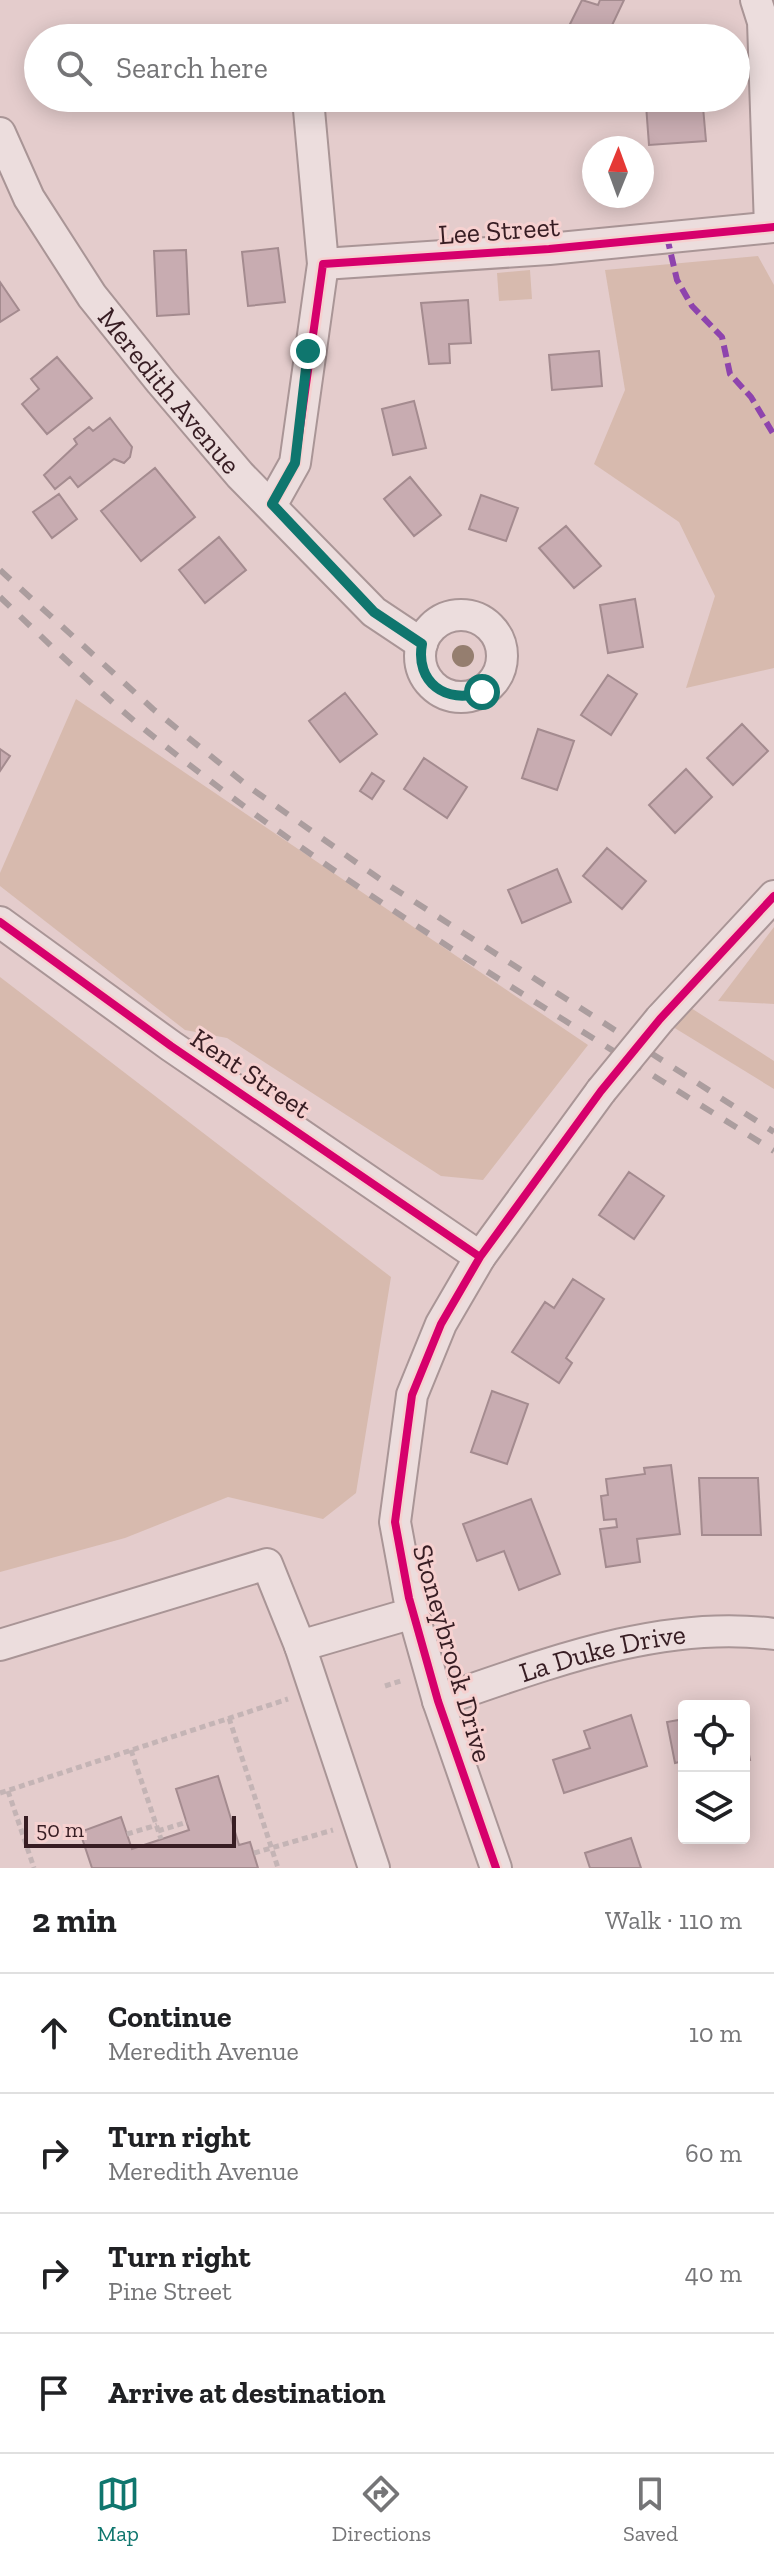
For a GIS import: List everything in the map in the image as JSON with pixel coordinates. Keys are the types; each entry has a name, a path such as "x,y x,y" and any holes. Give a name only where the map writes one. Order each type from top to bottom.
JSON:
{"street":[{"path":"756,0 763,22 772,227"},
{"path":"272,504 295,463 323,264 309,112"},
{"name":"Meredith Avenue","path":"0,133 29,198 92,296 230,464 374,612 422,644"},
{"name":"Lee Street","path":"323,264 549,249 772,227"},
{"name":"Stoneybrook Drive","path":"496,1868 438,1701 413,1613 395,1522 412,1395 441,1324 480,1257 601,1091 660,1019 774,896"},
{"name":"Kent Street","path":"0,922 171,1046 480,1257"},
{"path":"0,1645 267,1564 300,1646 343,1832 374,1868"},
{"path":"300,1646 413,1613"},
{"name":"La Duke Drive","path":"438,1701 552,1662 662,1636 774,1634"}],"path":[{"path":"385,1686 409,1679"},
{"path":"0,1793 290,1699 295,1713"},
{"path":"229,1718 278,1868"},
{"path":"131,1750 161,1839"},
{"path":"8,1791 34,1868"},
{"path":"254,1853 343,1832 328,1815"},
{"path":"127,1834 187,1822"}],"shaded area":[{"path":"758,256 774,285 774,668 686,688 715,596 679,522 594,464 625,390 605,270"},
{"path":"530,270 532,299 499,301 497,273"},
{"path":"76,699 588,1045 483,1180 441,1176 227,1038 185,1030 0,886 0,873"},
{"path":"774,927 774,1004 718,1001"},
{"path":"0,977 391,1277 356,1493 323,1519 228,1497 125,1538 0,1572"},
{"path":"680,1001 774,1061 774,1089 660,1019"}],"building":[{"path":"582,0 598,5 600,0 624,0 613,24 570,24"},
{"path":"647,112 703,112 706,141 654,145 654,136 648,136"},
{"path":"278,248 285,302 248,306 242,252"},
{"path":"186,250 189,314 157,316 154,251"},
{"path":"0,282 19,310 0,322"},
{"path":"468,300 471,343 449,344 450,363 429,364 421,303"},
{"path":"599,351 602,386 552,390 549,355"},
{"path":"57,357 92,398 47,434 22,404 39,389 31,379"},
{"path":"414,401 426,448 393,455 382,409"},
{"path":"110,418 132,447 130,457 124,463 114,459 78,487 70,477 55,489 44,475 77,444 74,439 89,427 93,431"},
{"path":"155,468 195,517 141,561 101,511"},
{"path":"410,477 441,515 414,536 384,499"},
{"path":"59,494 77,519 52,538 33,512"},
{"path":"481,495 518,508 506,541 469,529"},
{"path":"566,526 601,566 574,588 539,548"},
{"path":"219,537 246,570 205,603 179,570"},
{"path":"635,599 643,647 608,653 600,605"},
{"path":"608,675 637,694 611,735 581,715"},
{"path":"345,693 377,734 340,762 309,721"},
{"path":"742,724 768,751 733,785 707,758"},
{"path":"538,729 574,741 557,790 522,778"},
{"path":"0,749 10,756 0,771"},
{"path":"424,758 467,787 447,818 404,789"},
{"path":"686,769 712,797 675,833 649,805"},
{"path":"372,773 384,781 372,799 360,791"},
{"path":"607,848 646,881 622,909 583,876"},
{"path":"557,869 571,902 522,923 508,890"},
{"path":"629,1172 664,1196 634,1239 599,1215"},
{"path":"573,1279 604,1299 566,1358 572,1363 559,1383 512,1352 545,1302 554,1308"},
{"path":"492,1391 528,1404 507,1464 471,1452"},
{"path":"671,1465 680,1534 637,1539 640,1562 606,1567 600,1529 617,1527 616,1519 604,1520 601,1496 608,1495 606,1479 645,1474 644,1468"},
{"path":"699,1478 758,1478 761,1535 702,1535"},
{"path":"531,1499 560,1574 519,1590 504,1551 477,1561 463,1524"},
{"path":"631,1715 647,1766 564,1793 553,1760 590,1748 584,1731"},
{"path":"678,1720 678,1762 675,1763 667,1722"},
{"path":"218,1776 239,1845 250,1842 258,1868 92,1868 80,1832 121,1817 132,1849 189,1830 176,1789"},
{"path":"631,1838 641,1868 590,1868 585,1853"}],"railway":[{"path":"0,570 153,709 249,787 387,884 774,1132"},
{"path":"0,597 138,724 290,840 449,947 774,1151"}],"marked path":[{"path":"667,237 677,280 692,306 722,337 730,374 751,397 774,435"}],"cycle path":[{"path":"272,504 295,463 323,264 549,249 774,227"},
{"path":"496,1868 438,1701 409,1598 395,1522 412,1395 441,1324 480,1257 601,1091 660,1019 774,896"},
{"path":"0,922 171,1046 480,1257"}],"route":[{"path":"308,351 295,463 272,504 374,612 398,631 422,644 421,667 433,687 456,697 469,697 482,692"}]}
